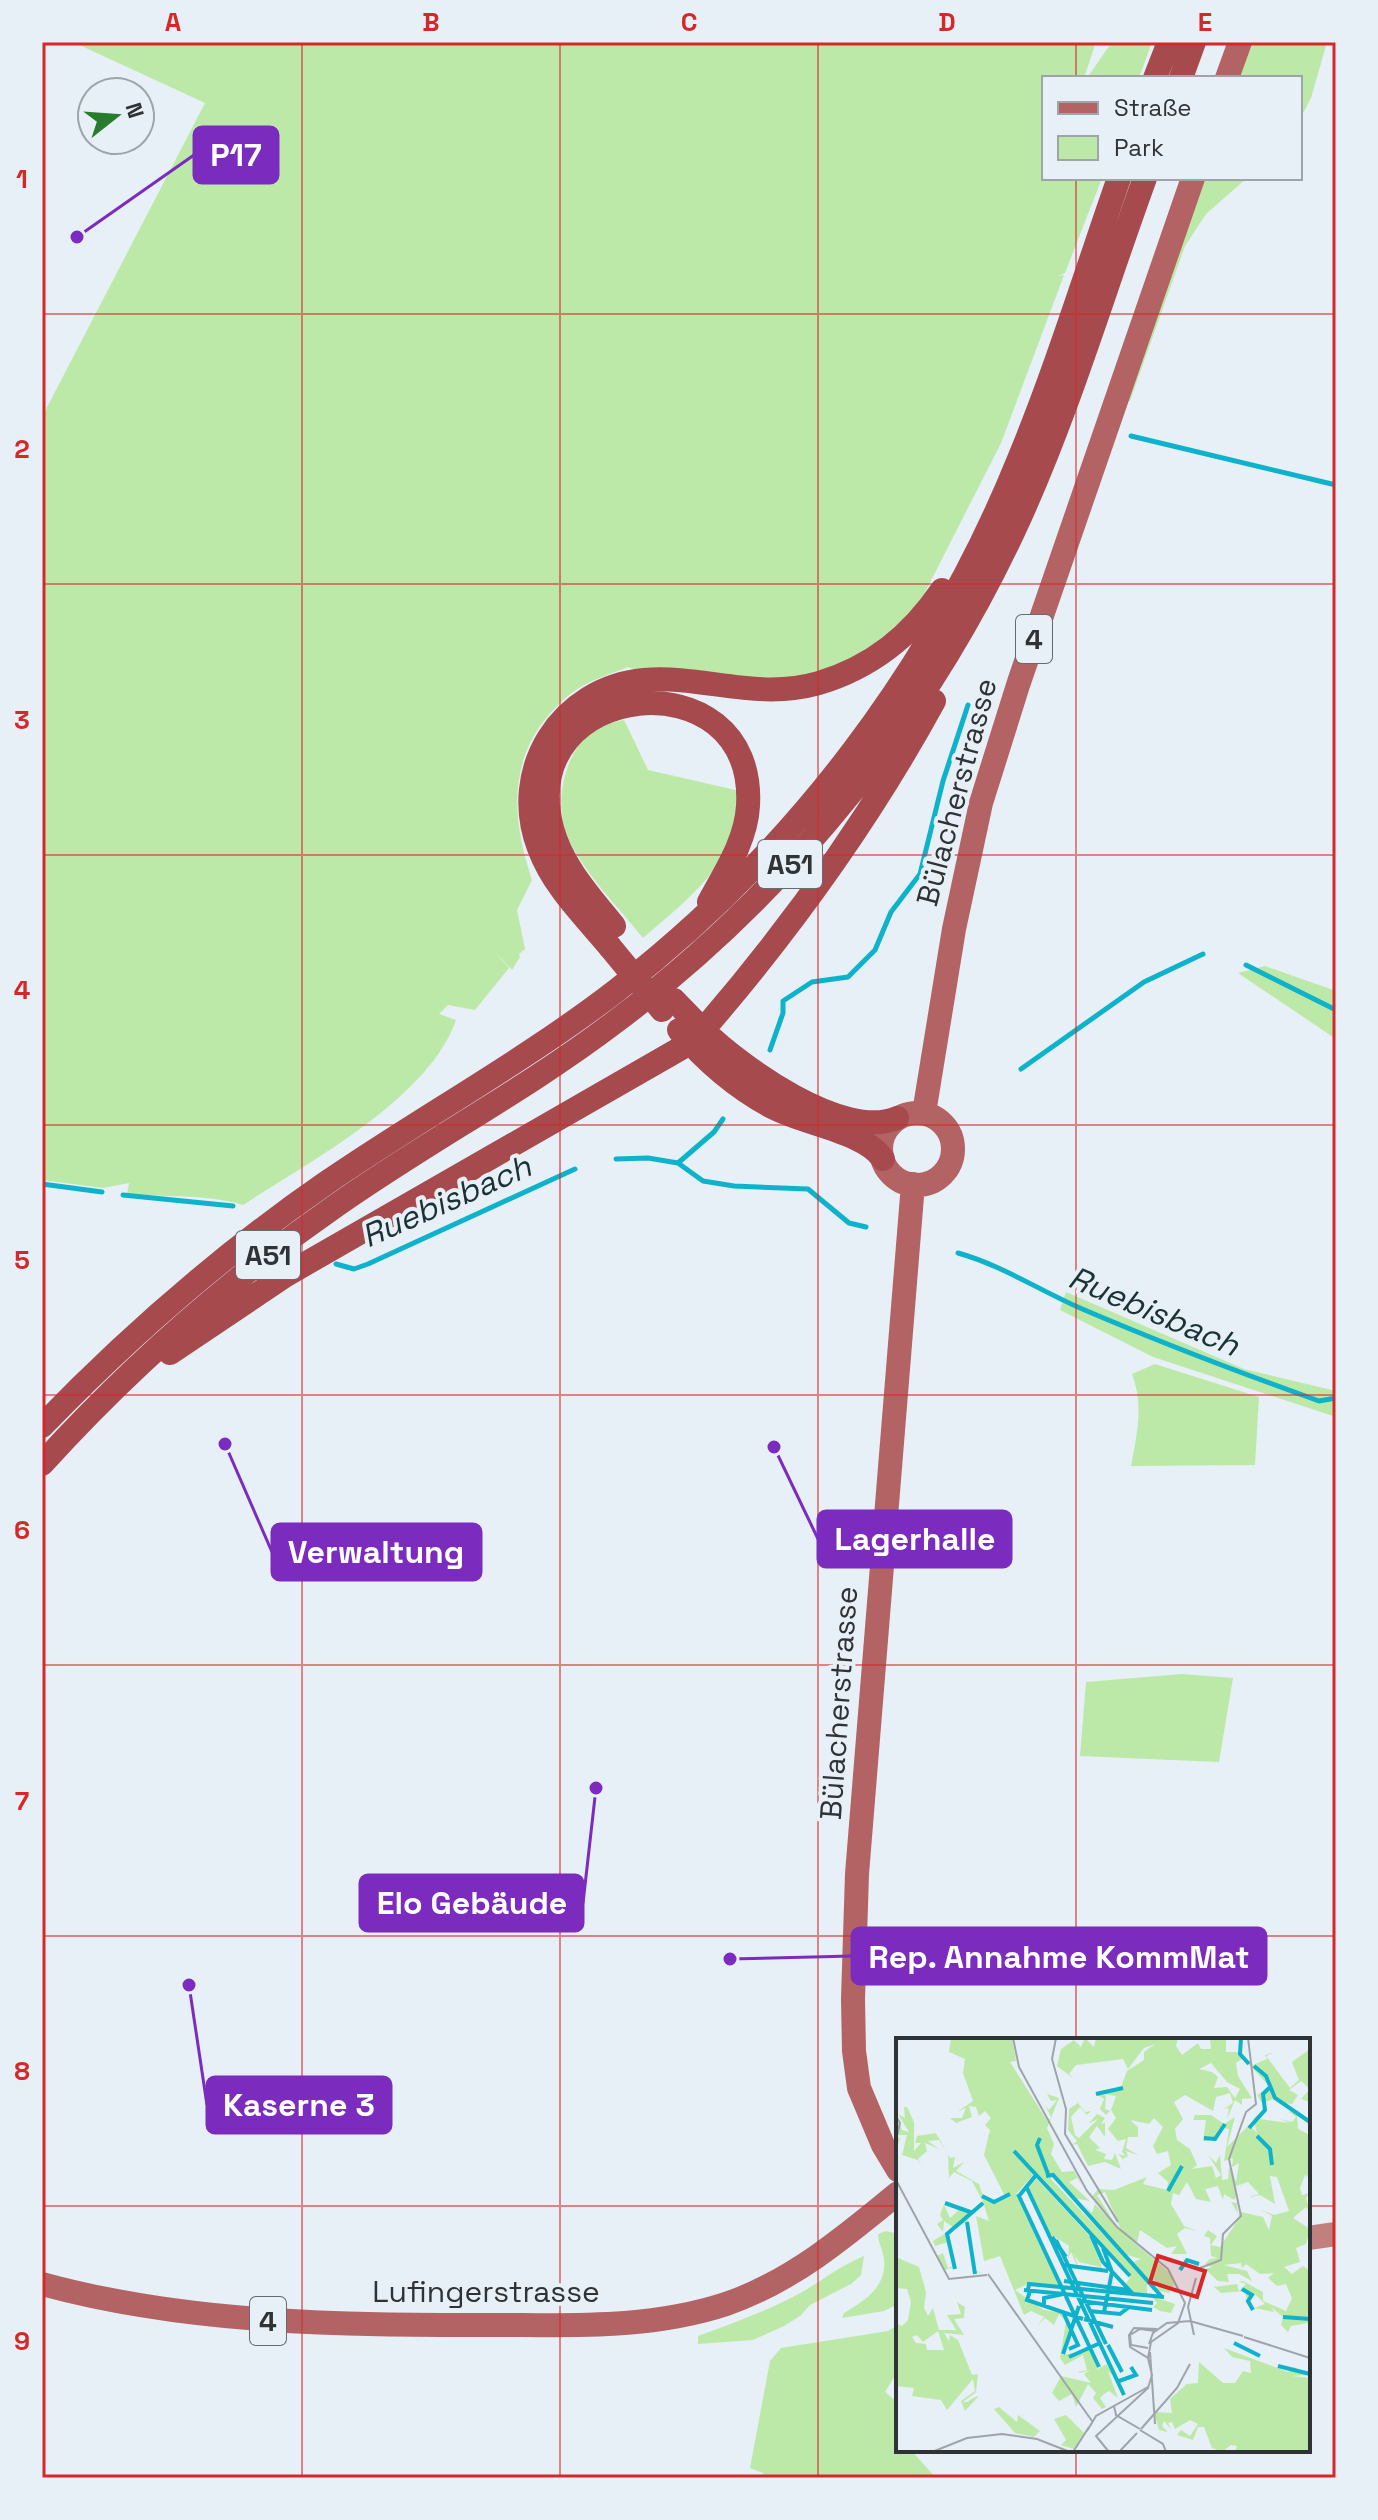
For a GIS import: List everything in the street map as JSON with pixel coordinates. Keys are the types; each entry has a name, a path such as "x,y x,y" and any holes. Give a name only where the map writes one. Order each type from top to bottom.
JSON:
{"highway":[{"path":"1156,76 1169,42"},
{"path":"1182,76 1194,42"},
{"name":"A51","path":"42,1464 97,1405 191,1317 263,1259 366,1186 615,1023 753,903 818,833 904,721 981,596 1011,508 1038,411 1118,180"},
{"name":"A51","path":"42,1426 139,1331 252,1237 362,1159 576,1020 700,920 801,816 885,708 1011,508 1060,420 1144,180"},
{"path":"883,1159 865,1142 770,1106 728,1079 696,1036 616,942 553,876 539,848 531,819 532,775 542,746 559,721 591,696 629,683 658,680 772,690 817,683 861,666 902,639 922,618 1011,508"},
{"path":"97,1405 261,1290 696,1036 827,876 873,806 966,640 1008,552 1011,508"},
{"path":"616,942 564,858 553,830 548,802 552,775 569,740 587,722 626,703 653,701 692,710 721,732 744,769 748,797 745,824 700,920"},
{"path":"696,1036 792,1096 871,1124 897,1118"}],"main road":[{"path":"1228,76 1240,42"},
{"name":"Bülacherstrasse","path":"924,1113 954,929 981,803 1019,682 1192,180"},
{"path":"924,1113 948,1130 952,1158 937,1179 913,1184 894,1176 883,1159 882,1140 897,1118 924,1113"},
{"name":"Bülacherstrasse","path":"896,2167 883,2145 859,2088 854,2051 853,1999 857,1874 913,1184"},
{"name":"Lufingerstrasse","path":"42,2284 157,2309 266,2320 575,2326 665,2320 729,2303 771,2285 818,2256 896,2195"},
{"path":"1310,2238 1336,2234"}],"green space":[{"path":"73,42 1096,42 1085,76 1042,76 1042,180 1101,180 1065,273 1058,276 1064,275 1001,443 915,612 848,666 775,682 639,671 628,667 573,692 536,733 525,755 519,778 519,827 532,880 517,910 525,949 519,954 512,970 495,952 509,968 475,1010 448,1005 439,1014 456,1020 442,1049 421,1076 365,1125 243,1205 201,1197 127,1194 129,1183 103,1188 42,1180 42,417 205,103 156,80 156,76 147,76"},
{"path":"1112,42 1152,42 1140,76 1088,76"},
{"path":"1250,42 1327,42 1311,98 1302,115 1302,76 1238,76"},
{"path":"1201,180 1245,180 1206,214 1185,246 1130,401 1125,400"},
{"path":"624,720 648,770 740,791 732,837 722,857 695,892 643,938 583,864 568,838 562,810 564,779 575,751 594,729"},
{"path":"1265,966 1336,991 1336,1039 1238,973"},
{"path":"1066,1292 1244,1369 1336,1391 1336,1417 1153,1357 1060,1310"},
{"path":"1155,1364 1259,1397 1255,1465 1131,1466 1139,1408 1132,1374"},
{"path":"1182,1674 1233,1678 1219,1762 1080,1756 1086,1682"},
{"path":"886,2231 896,2234 896,2305 884,2311 842,2318 844,2313 873,2292 882,2277 884,2259 878,2234"},
{"path":"864,2256 861,2275 851,2284 810,2305 784,2326 753,2340 698,2344 698,2336 778,2304"},
{"path":"896,2326 896,2374 885,2392 896,2401 896,2452 913,2452 936,2478 763,2478 763,2473 750,2468 770,2361 781,2348 888,2331"}],"waterway":[{"path":"1131,436 1336,485"},
{"path":"770,1050 783,1013 783,1001 812,982 848,977 875,950 891,912 920,874 943,781 968,705"},
{"path":"1021,1069 1144,982 1203,954"},
{"path":"1246,965 1336,1010"},
{"path":"678,1163 714,1132 723,1119"},
{"name":"Ruebisbach","path":"616,1159 648,1158 678,1163 703,1181 734,1186 808,1189 849,1223 866,1227"},
{"name":"Ruebisbach","path":"336,1264 354,1269 368,1264 575,1169"},
{"name":"Ruebisbach","path":"42,1184 102,1192"},
{"name":"Ruebisbach","path":"123,1195 233,1206"},
{"name":"Ruebisbach","path":"958,1253 1005,1271 1080,1308 1199,1356 1319,1401 1336,1398"}],"place":[{"name":"P17","path":"77,237"},
{"name":"Verwaltung","path":"225,1444"},
{"name":"Lagerhalle","path":"774,1447"},
{"name":"Elo Gebäude","path":"596,1788"},
{"name":"Rep. Annahme KommMat","path":"730,1959"},
{"name":"Kaserne 3","path":"189,1985"}]}
